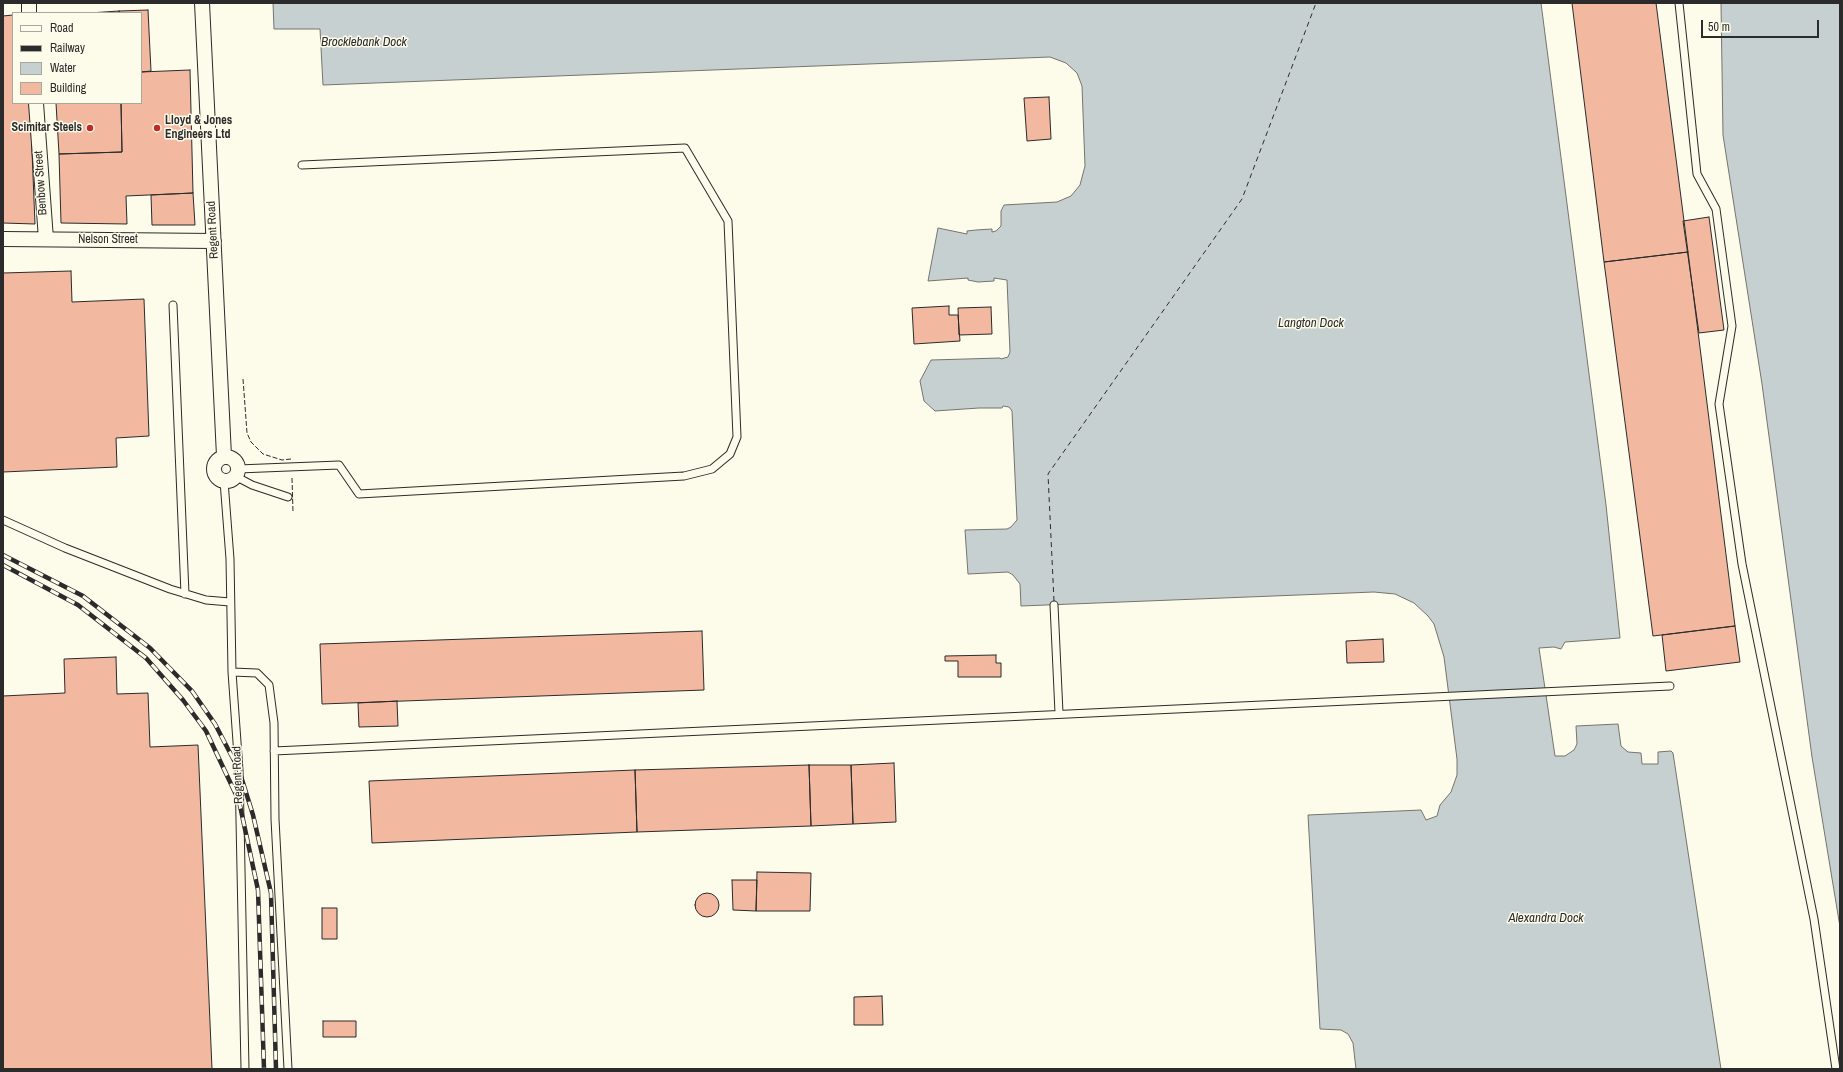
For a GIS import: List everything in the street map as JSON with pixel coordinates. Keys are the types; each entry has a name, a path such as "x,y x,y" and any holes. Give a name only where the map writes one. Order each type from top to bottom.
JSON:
{"street":[{"name":"Regent Road","path":"202,3 224,456"},
{"name":"Benbow Street","path":"36,104 46,239"},
{"name":"Nelson Street","path":"3,239 214,241"},
{"path":"224,456 232,458 235,461 233,475 217,478 214,471 217,460 224,456"}],"lane":[{"path":"1679,3 1697,174 1716,209 1732,326 1719,404 1742,564 1814,919 1836,1069"},
{"path":"233,475 339,465 359,494 684,476 712,469 730,454 737,437 728,221 685,148 302,165"},
{"path":"173,305 185,594"},
{"path":"233,475 252,485 288,497"},
{"name":"Regent Road","path":"233,475 230,602 232,672 239,770 245,1069"},
{"path":"3,520 65,548 185,594 206,600 230,602"},
{"path":"1054,605 1059,713"},
{"path":"232,672 257,673 269,685 274,723 275,819 288,1069"},
{"path":"274,751 1059,713 1388,700 1670,686"}],"water":[{"name":"Langton Dock","path":"273,3 1541,3 1606,505 1620,638 1565,642 1561,649 1554,647 1539,648 1555,756 1565,756 1574,750 1577,744 1576,726 1618,724 1621,746 1628,752 1641,753 1642,764 1658,764 1658,752 1671,751 1673,753 1721,1069 1356,1069 1353,1043 1348,1034 1341,1030 1320,1029 1308,815 1421,810 1426,820 1437,816 1440,805 1451,792 1457,775 1457,759 1444,657 1434,624 1414,603 1395,594 1374,592 1021,606 1020,584 1013,575 1008,572 968,574 965,530 1007,529 1017,520 1012,411 1009,407 1003,406 1002,408 935,411 924,401 920,381 931,360 1001,359 1008,357 1010,352 1007,280 994,278 994,281 978,282 968,280 968,278 928,281 938,228 967,234 967,231 976,230 992,229 992,232 996,231 1001,226 1001,211 1004,205 1057,202 1071,196 1080,185 1085,166 1082,86 1077,73 1066,63 1050,57 323,85 320,29 274,29"},
{"path":"1721,3 1840,3 1840,927 1812,757 1762,384 1723,135"}],"building":[{"path":"1572,3 1656,3 1688,252 1604,262"},
{"path":"148,10 151,71 142,72 142,12 119,11"},
{"path":"12,15 12,104 30,104 35,224 3,223 3,16"},
{"name":"Lloyd & Jones Engineers Ltd","path":"190,70 193,193 126,196 127,224 61,223 59,154 122,152 121,104 142,104 142,72"},
{"path":"1049,97 1051,139 1027,141 1024,98"},
{"name":"Scimitar Steels","path":"56,104 121,104 122,152 59,154"},
{"path":"193,193 195,225 152,225 151,195"},
{"path":"1709,217 1724,330 1699,333 1683,221"},
{"path":"1688,252 1735,626 1653,636 1604,262"},
{"path":"71,271 72,302 144,299 149,436 116,438 117,467 3,472 3,273"},
{"path":"949,306 949,315 958,315 960,341 914,344 912,308"},
{"path":"991,307 992,334 959,335 958,308"},
{"path":"1735,626 1740,662 1666,671 1662,635"},
{"path":"702,631 704,690 322,704 320,644"},
{"path":"1383,639 1384,662 1347,663 1346,641"},
{"path":"996,655 996,663 1001,663 1001,677 958,677 958,661 945,661 945,656"},
{"path":"116,657 117,694 148,693 150,747 198,745 212,1069 3,1069 3,696 65,693 64,659"},
{"path":"397,701 398,726 359,727 358,703"},
{"path":"894,763 896,822 853,824 851,765"},
{"path":"809,765 811,826 637,832 635,770"},
{"path":"809,765 851,765 853,824 811,826"},
{"path":"635,770 637,832 372,843 369,781"},
{"path":"757,872 811,873 810,911 756,911"},
{"path":"732,880 757,880 756,911 733,910"},
{"path":"707,893 716,896 719,905 716,914 707,917 698,914 695,905 698,896"},
{"path":"322,908 337,908 337,939 322,939"},
{"path":"882,996 883,1025 854,1025 854,997"},
{"path":"323,1021 356,1021 356,1037 323,1037"}],"ferry route":[{"path":"1054,601 1048,474 1242,199 1316,3"}],"railway":[{"path":"3,555 83,596 150,648 192,691 215,724 239,770 253,815 271,893 276,1069"},
{"path":"3,565 78,605 146,658 183,700 206,731 239,801 258,890 264,1069"}],"fence":[{"path":"243,379 247,433 251,442 263,454 282,460 291,459"},
{"path":"292,478 293,512"}],"place":[{"name":"Scimitar Steels","path":"90,128"},
{"name":"Lloyd & Jones Engineers Ltd","path":"157,128"}],"water label":[{"name":"Brocklebank Dock","path":"364,43"},
{"name":"Alexandra Dock","path":"1546,919"}]}
